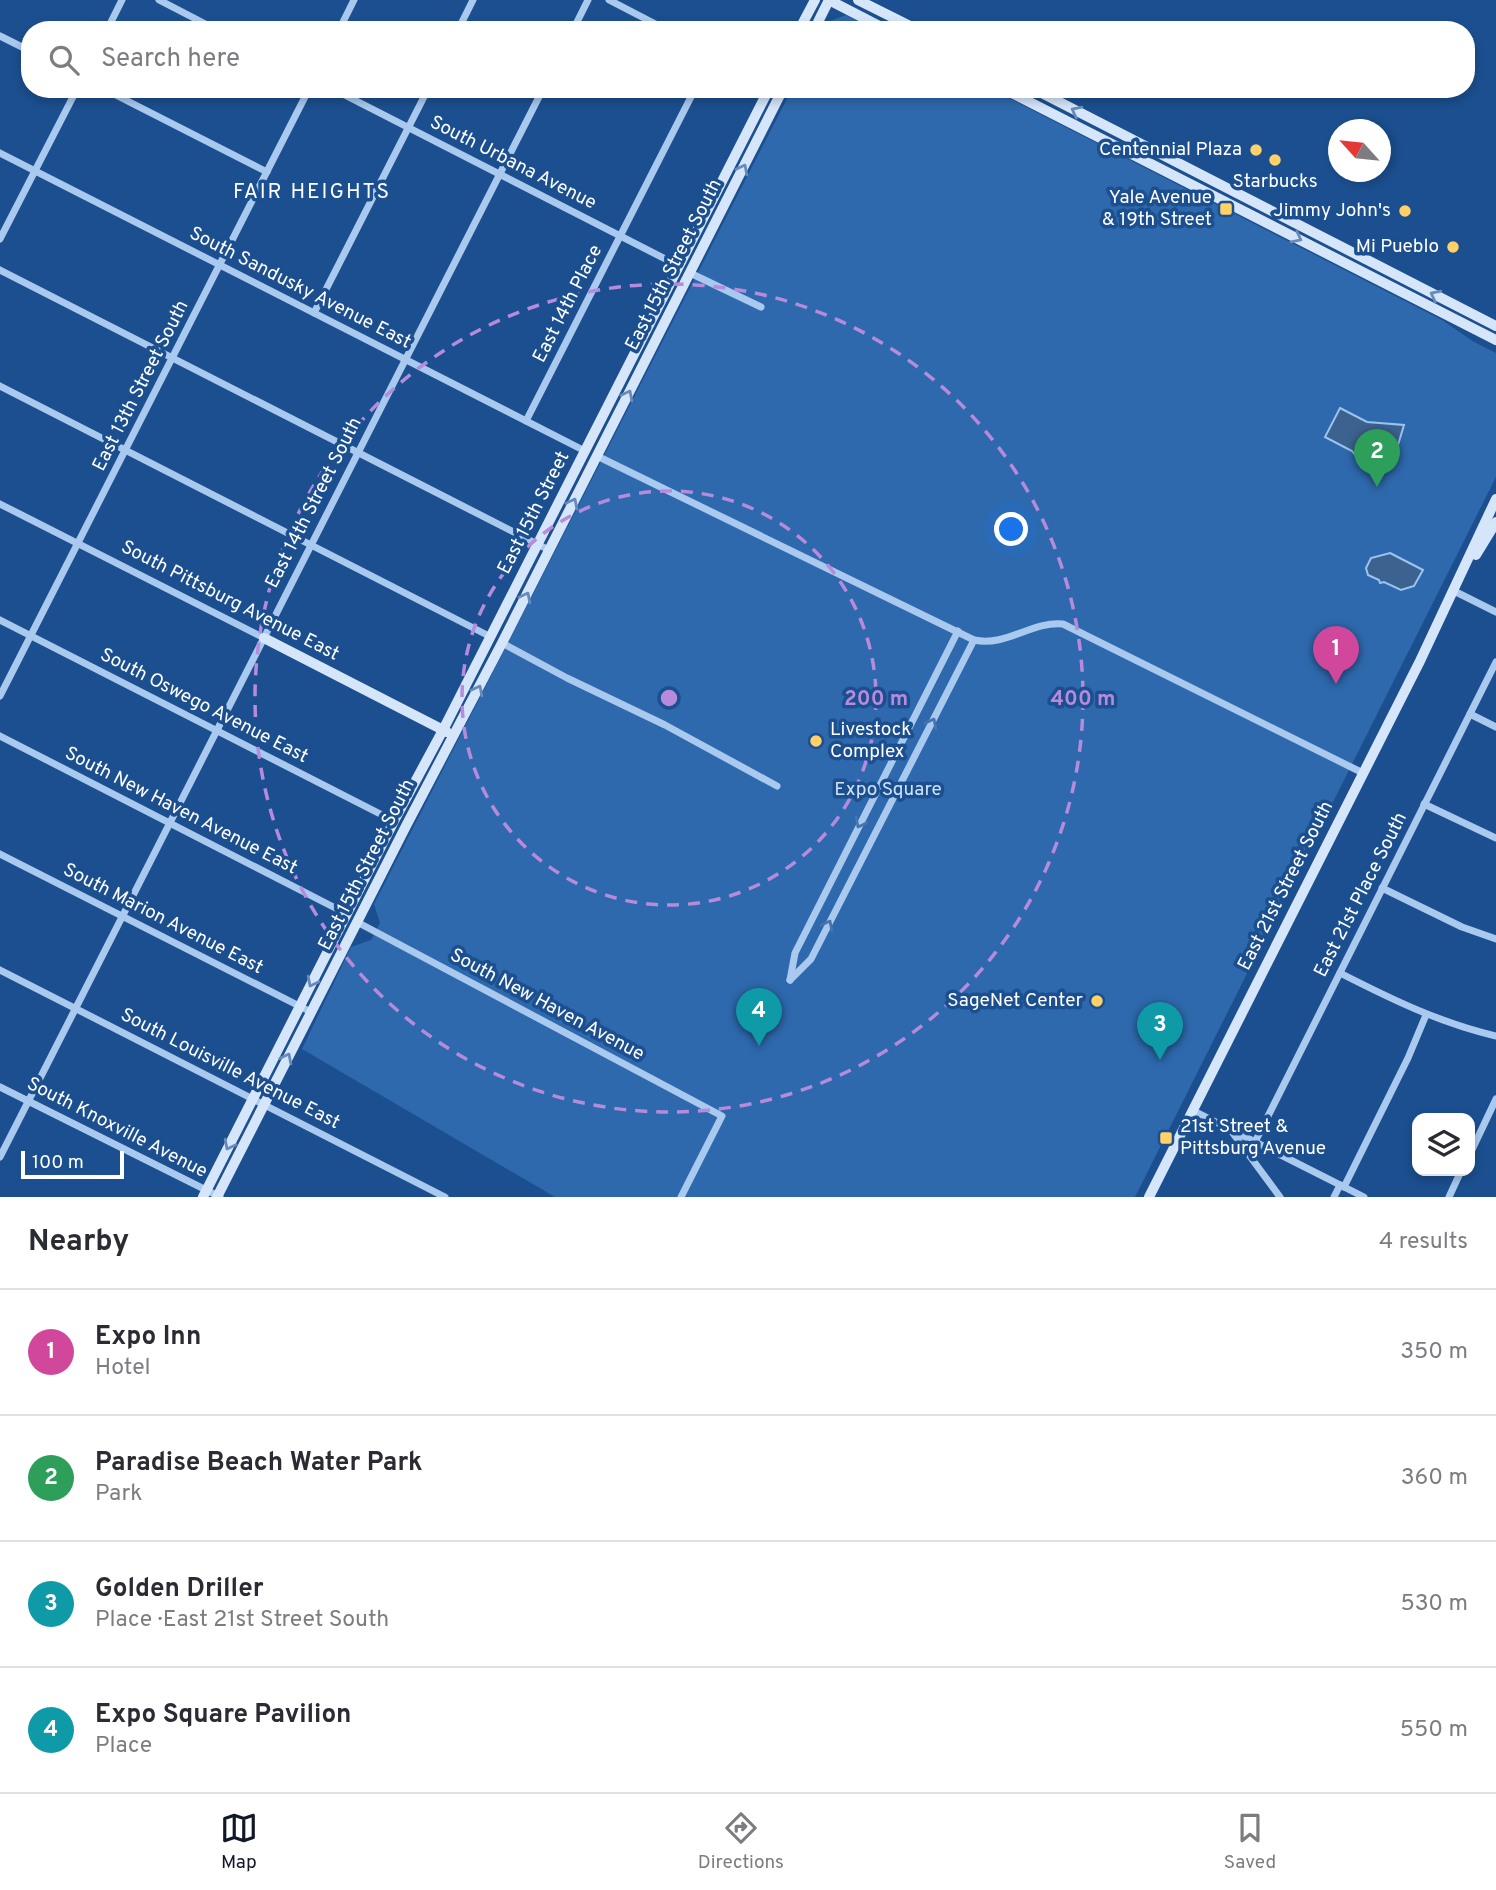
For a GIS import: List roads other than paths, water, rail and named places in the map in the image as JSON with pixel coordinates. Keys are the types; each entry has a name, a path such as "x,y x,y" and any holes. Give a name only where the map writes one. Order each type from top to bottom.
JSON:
{"main road":[{"path":"804,21 815,0"},
{"path":"818,21 829,0 870,21"},
{"path":"858,0 900,21"},
{"name":"East 15th Street South","path":"585,451 764,98"},
{"name":"East 15th Street South","path":"597,456 778,98"},
{"path":"1022,98 1496,340"},
{"path":"1051,98 1496,326"},
{"path":"1111,144 1117,132"},
{"path":"1192,185 1198,173"},
{"path":"1255,217 1261,206"},
{"path":"1338,260 1345,248"},
{"path":"679,266 690,273"},
{"path":"585,451 597,456"},
{"name":"East 15th Street","path":"515,590 585,451"},
{"name":"East 15th Street","path":"549,550 597,456"},
{"name":"East 21st Street South","path":"1149,1197 1454,591 1496,499"},
{"name":"East 21st Street South","path":"1454,591 1496,522"},
{"name":"East 15th Street South","path":"218,1197 549,550"},
{"name":"East 15th Street South","path":"204,1194 515,590"},
{"path":"491,637 502,643"},
{"name":"South Pittsburg Avenue East","path":"264,638 454,736"},
{"path":"394,821 406,826"},
{"path":"347,914 357,922"}],"street":[{"path":"112,21 122,0"},
{"path":"159,0 200,21"},
{"path":"344,21 354,0"},
{"path":"462,21 473,0"},
{"path":"578,21 588,0"},
{"path":"609,0 650,21"},
{"path":"0,36 21,46"},
{"path":"0,239 72,98"},
{"path":"122,98 267,172"},
{"name":"East 13th Street South","path":"0,696 304,98"},
{"name":"South Urbana Avenue","path":"351,98 679,266"},
{"path":"314,313 423,98"},
{"name":"East 14th Street South","path":"0,1157 538,98"},
{"name":"East 14th Place","path":"526,421 690,98"},
{"name":"South Sandusky Avenue East","path":"0,153 585,451"},
{"path":"0,270 549,550"},
{"path":"690,273 761,307"},
{"path":"0,386 491,637"},
{"path":"597,456 974,640 1006,640 1039,625 1063,624 1363,774"},
{"name":"South Pittsburg Avenue East","path":"0,504 264,638"},
{"path":"1454,591 1496,612"},
{"name":"South Oswego Avenue East","path":"0,620 394,821"},
{"path":"958,631 795,953 790,980 811,959 974,640"},
{"path":"502,643 665,725 777,786"},
{"name":"East 21st Place South","path":"1255,1142 1496,662"},
{"path":"1470,714 1496,727"},
{"name":"South New Haven Avenue East","path":"0,736 347,914"},
{"path":"1424,804 1496,838"},
{"name":"South Marion Avenue East","path":"0,854 311,1012"},
{"path":"1382,888 1462,927 1496,939"},
{"name":"South New Haven Avenue","path":"357,922 722,1116 681,1197"},
{"name":"South Louisville Avenue East","path":"0,970 445,1197"},
{"path":"1340,973 1426,1015 1496,1036"},
{"path":"1334,1197 1404,1067 1426,1015"},
{"name":"South Knoxville Avenue","path":"0,1087 204,1194 218,1197"},
{"path":"1475,1143 1496,1099"},
{"path":"1192,1110 1364,1197"},
{"path":"1229,1128 1280,1197"},
{"path":"1449,1197 1459,1176"}],"place":[{"name":"Centennial Plaza","path":"1256,150"},
{"name":"Starbucks","path":"1275,160"},
{"name":"Yale Avenue & 19th Street","path":"1226,209"},
{"name":"Jimmy John's","path":"1405,211"},
{"name":"Mi Pueblo","path":"1453,247"},
{"name":"Paradise Beach Water Park","path":"1377,487"},
{"name":"Expo Inn","path":"1336,684"},
{"name":"Livestock Complex","path":"816,741"},
{"name":"SageNet Center","path":"1097,1001"},
{"name":"Expo Square Pavilion","path":"759,1046"},
{"name":"Golden Driller","path":"1160,1060"},
{"name":"21st Street & Pittsburg Avenue","path":"1166,1138"}],"district":[{"name":"FAIR HEIGHTS","path":"312,192"}],"park label":[{"name":"Expo Square","path":"888,790"}]}
